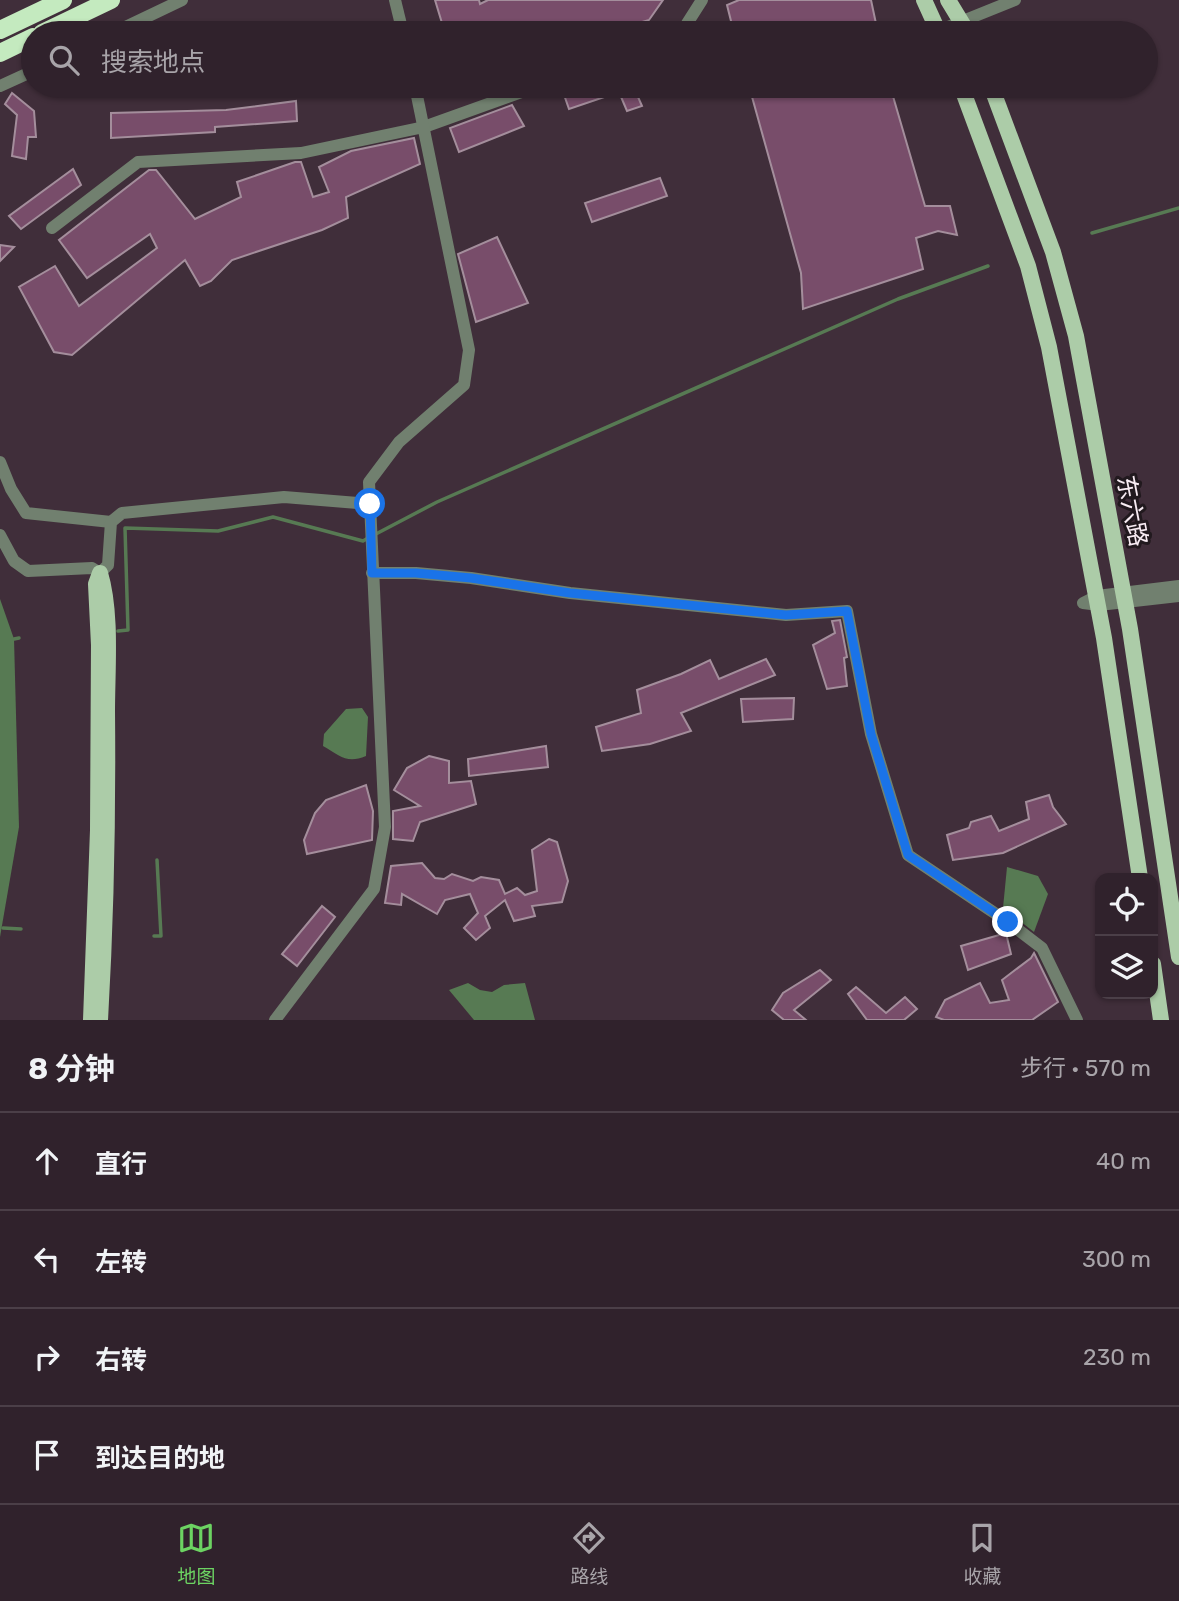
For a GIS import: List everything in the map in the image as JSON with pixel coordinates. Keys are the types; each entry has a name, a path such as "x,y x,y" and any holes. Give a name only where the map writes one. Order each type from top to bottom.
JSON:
{"highway":[{"path":"0,30 63,0"},
{"path":"67,21 111,0"},
{"path":"0,53 21,43"}],"main road":[{"path":"924,0 933,21"},
{"path":"948,0 961,21"},
{"name":"东六路","path":"965,98 1031,277 1062,408 1098,601 1139,873"},
{"name":"东六路","path":"995,98 1053,252 1073,324 1124,597 1179,957"},
{"path":"91,1020 98,816 99,645 96,584 100,573"},
{"path":"100,573 107,643 108,816 100,1020"},
{"path":"1158,999 1161,1020"}],"street":[{"path":"138,21 182,0"},
{"path":"395,0 400,21"},
{"path":"689,21 702,0"},
{"path":"976,21 1015,0"},
{"path":"0,86 21,76"},
{"path":"275,1020 374,889 385,827 369,482 399,442 464,385 469,350 418,98"},
{"path":"52,228 138,162 301,153 424,127 505,98"},
{"path":"0,462 10,489 26,513 111,522 122,513 284,497 370,504"},
{"path":"0,535 14,561 28,571 92,568 100,573 108,565 111,522"},
{"path":"372,573 416,573 471,578 570,593 786,615 847,611 871,734 908,855 1042,948 1077,1020"},
{"path":"1098,601 1179,586"},
{"path":"1124,597 1179,596"}],"shaded area":[{"path":"0,599 14,639 19,827 0,937"},
{"path":"362,708 368,717 366,756 349,759 323,746 324,734 346,709"},
{"path":"1007,867 1038,876 1048,894 1034,932 1003,908"},
{"path":"468,983 480,990 492,992 504,985 525,983 535,1020 474,1020 449,990"}],"building":[{"path":"435,0 479,0 480,4 488,0 663,0 646,21 441,21"},
{"path":"739,0 871,0 875,21 731,21 727,5"},
{"path":"12,93 34,111 36,137 28,137 26,159 12,156 17,115 5,104"},
{"path":"565,98 601,98 569,109"},
{"path":"622,98 638,98 642,106 627,111"},
{"path":"752,98 894,98 925,206 950,206 957,235 938,231 916,238 923,269 803,309 801,273"},
{"path":"296,101 297,121 215,127 215,132 111,138 111,113 226,110"},
{"path":"512,105 524,126 459,152 450,128"},
{"path":"414,138 420,164 346,197 348,218 322,230 232,260 211,281 200,286 185,260 72,355 54,352 19,287 55,266 79,306 157,248 150,234 87,278 59,240 149,170 156,170 195,219 241,197 237,182 295,162 301,162 313,197 329,192 319,167 351,151"},
{"path":"73,169 81,185 21,229 9,216"},
{"path":"660,178 667,196 592,222 585,203"},
{"path":"497,237 528,303 476,322 458,254"},
{"path":"0,245 14,247 0,261"},
{"path":"840,620 847,657 844,658 847,686 827,689 813,645 835,633 832,621"},
{"path":"766,659 775,675 681,713 691,731 650,744 602,751 596,727 641,713 637,690 710,660 719,679"},
{"path":"794,698 793,719 743,722 741,699"},
{"path":"546,746 548,767 469,776 468,759"},
{"path":"429,756 449,761 449,783 471,781 476,804 420,822 413,841 393,839 393,811 420,806 394,790 407,768"},
{"path":"366,785 373,811 372,840 307,854 304,840 315,813 326,800"},
{"path":"1049,795 1053,807 1066,824 1003,853 953,860 947,835 969,828 971,822 991,816 999,831 1029,819 1026,802"},
{"path":"549,839 557,842 568,881 562,902 532,906 535,916 514,921 505,900 485,916 490,928 476,940 464,928 478,913 470,894 445,900 437,914 402,894 401,905 385,903 391,866 422,863 435,878 444,879 452,874 473,881 481,877 499,880 505,894 517,888 525,895 537,891 532,850"},
{"path":"322,906 335,917 297,966 282,954"},
{"path":"1006,933 1011,954 968,970 961,946"},
{"path":"1034,953 1058,1002 1032,1020 944,1020 936,1017 945,1000 980,983 990,1003 1009,1000 1002,980"},
{"path":"820,970 831,980 794,1010 806,1020 784,1020 772,1010 783,993"},
{"path":"856,987 886,1013 905,997 917,1009 904,1020 867,1020 848,994"}],"waterway":[{"path":"1092,233 1179,208"},
{"path":"374,535 437,502 898,299 988,266"},
{"path":"118,631 128,630 125,528 218,531 273,517 363,541 368,538"},
{"path":"14,639 19,638"},
{"path":"154,936 161,936 157,860"},
{"path":"3,928 21,929"}],"route":[{"path":"370,504 372,573 416,573 471,578 570,593 786,615 847,611 871,734 908,855 1008,922"}]}
